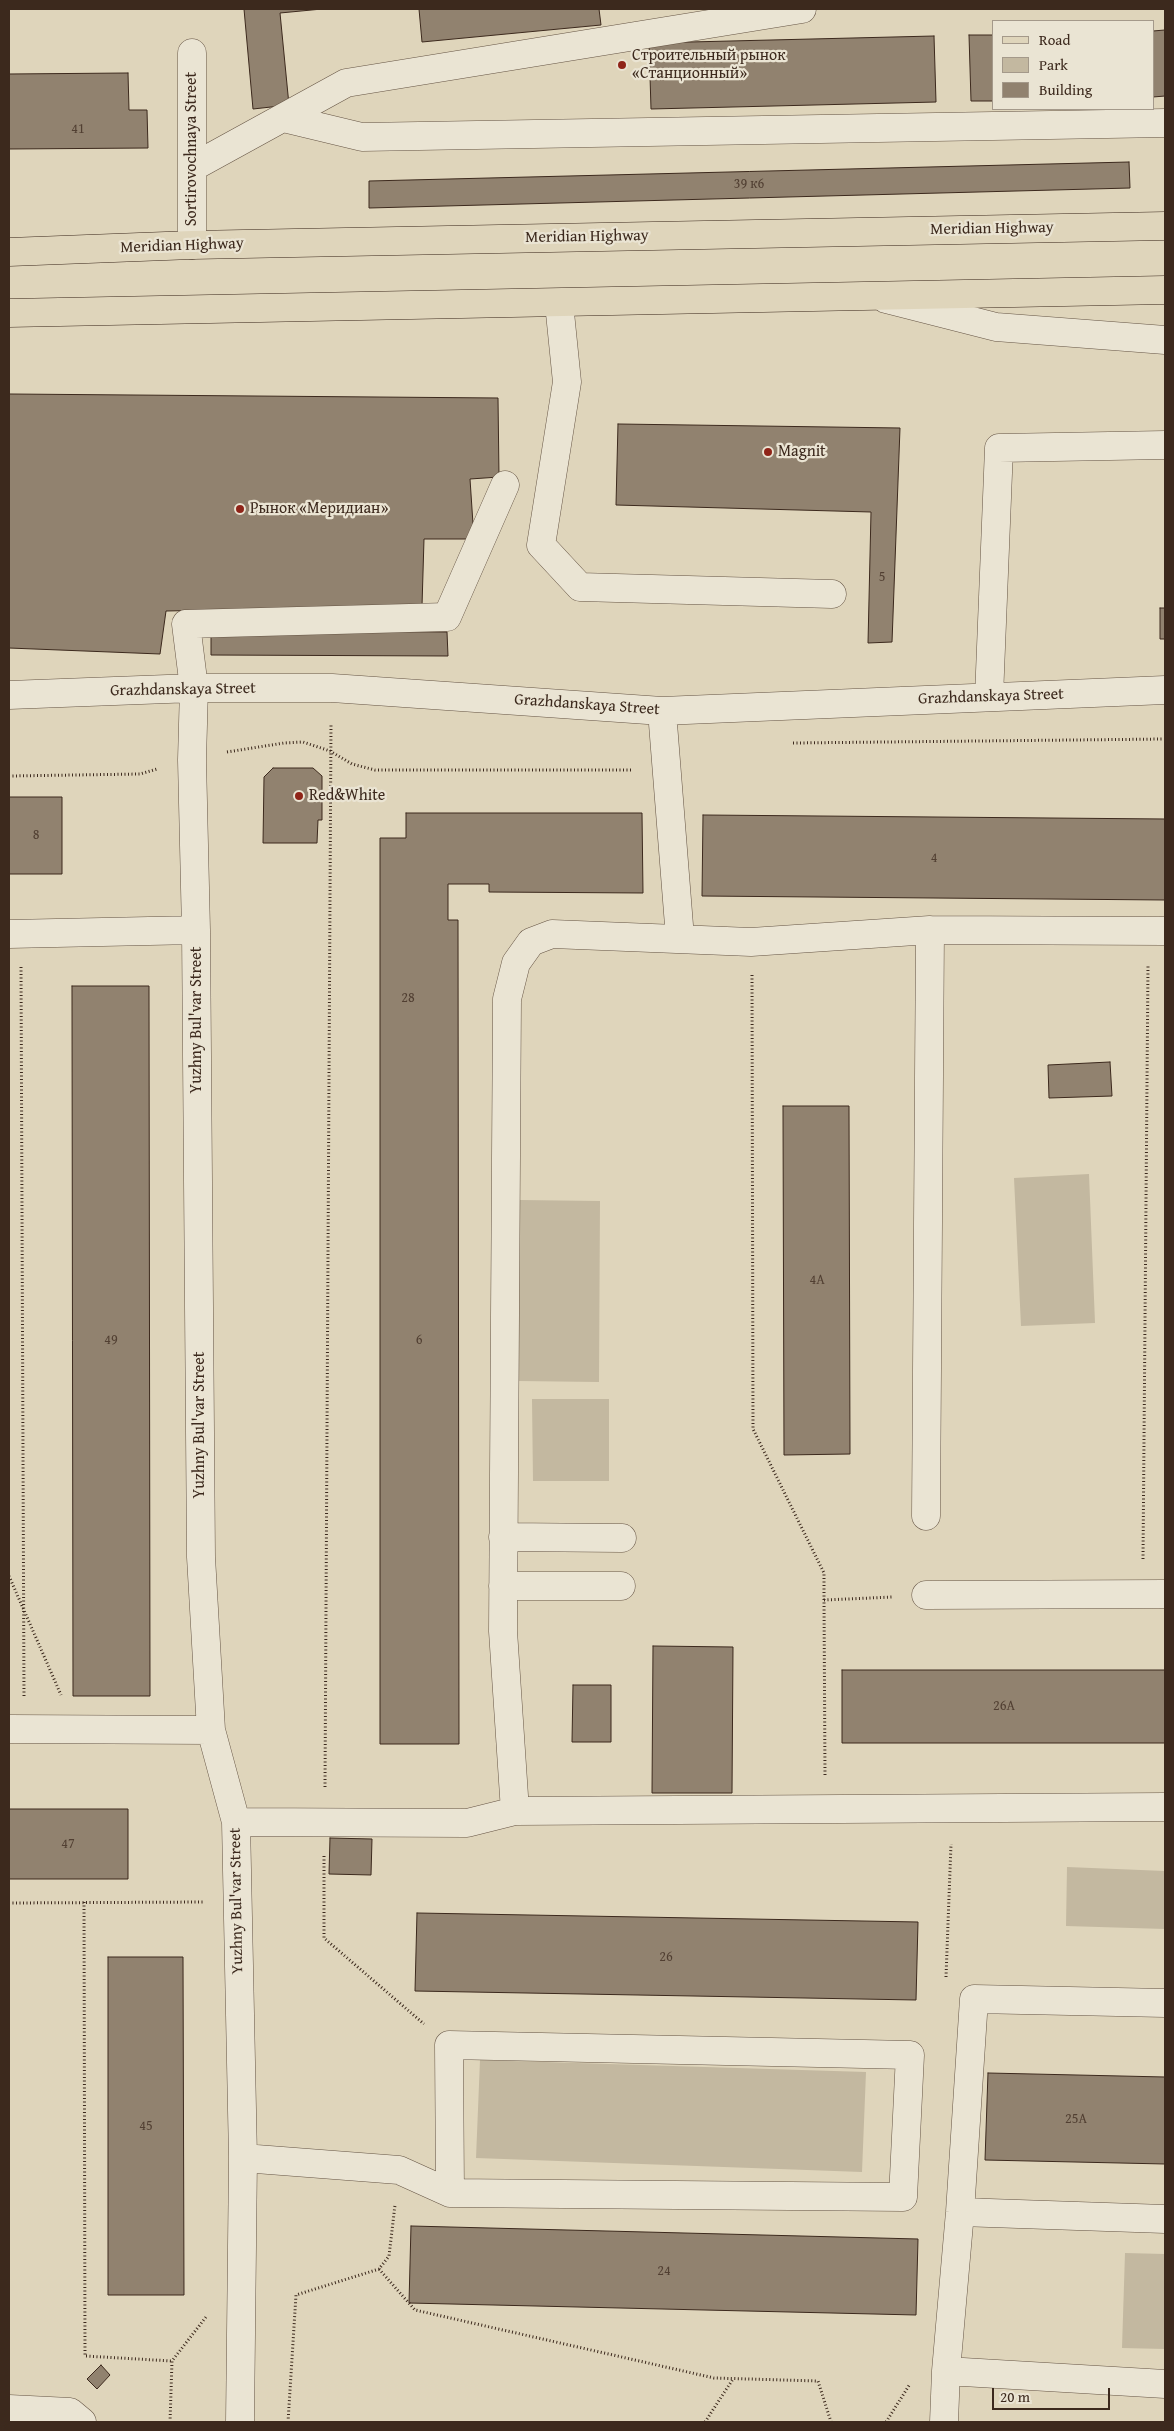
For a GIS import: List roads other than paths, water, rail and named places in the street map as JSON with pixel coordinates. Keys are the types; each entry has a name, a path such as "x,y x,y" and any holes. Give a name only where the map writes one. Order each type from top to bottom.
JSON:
{"main road":[{"name":"Meridian Highway","path":"9,252 192,245 1165,226"},
{"path":"9,313 1165,290"}],"street":[{"path":"193,167 346,83 802,9"},
{"name":"Sortirovochnaya Street","path":"192,53 192,245"},
{"path":"282,118 362,137 1165,123"},
{"path":"877,297 996,327 1165,340"},
{"path":"560,303 567,382 541,545 547,552 580,587 832,594"},
{"path":"989,697 999,448 1165,445"},
{"name":"Yuzhny Bul'var Street","path":"240,2422 240,2272 243,2158 236,1822 211,1730 201,1557 196,930 192,760 194,688 186,624 447,617 505,485"},
{"name":"Grazhdanskaya Street","path":"9,695 194,688 332,688 662,711 1165,690"},
{"path":"662,711 680,938"},
{"path":"15,933 196,930"},
{"path":"926,1516 930,930"},
{"path":"516,1811 503,1631 507,999 516,963 531,942 552,934 752,942 930,930 1156,931"},
{"path":"503,1537 622,1538"},
{"path":"503,1586 621,1586"},
{"path":"926,1595 1154,1594"},
{"path":"16,1729 211,1730"},
{"path":"236,1822 468,1822 516,1811 1165,1807"},
{"path":"944,2422 946,2371 960,2212 974,1998 1165,2003"},
{"path":"243,2158 399,2170 450,2193 904,2197 910,2055 449,2046 450,2193"},
{"path":"960,2212 1165,2219"},
{"path":"946,2371 1165,2384"},
{"path":"9,2409 70,2412 82,2422"}],"place":[{"name":"Строительный рынок «Станционный»","path":"622,65"},
{"name":"Magnit","path":"768,452"},
{"name":"Рынок «Меридиан»","path":"240,509"},
{"name":"Red&White","path":"299,796"}]}
